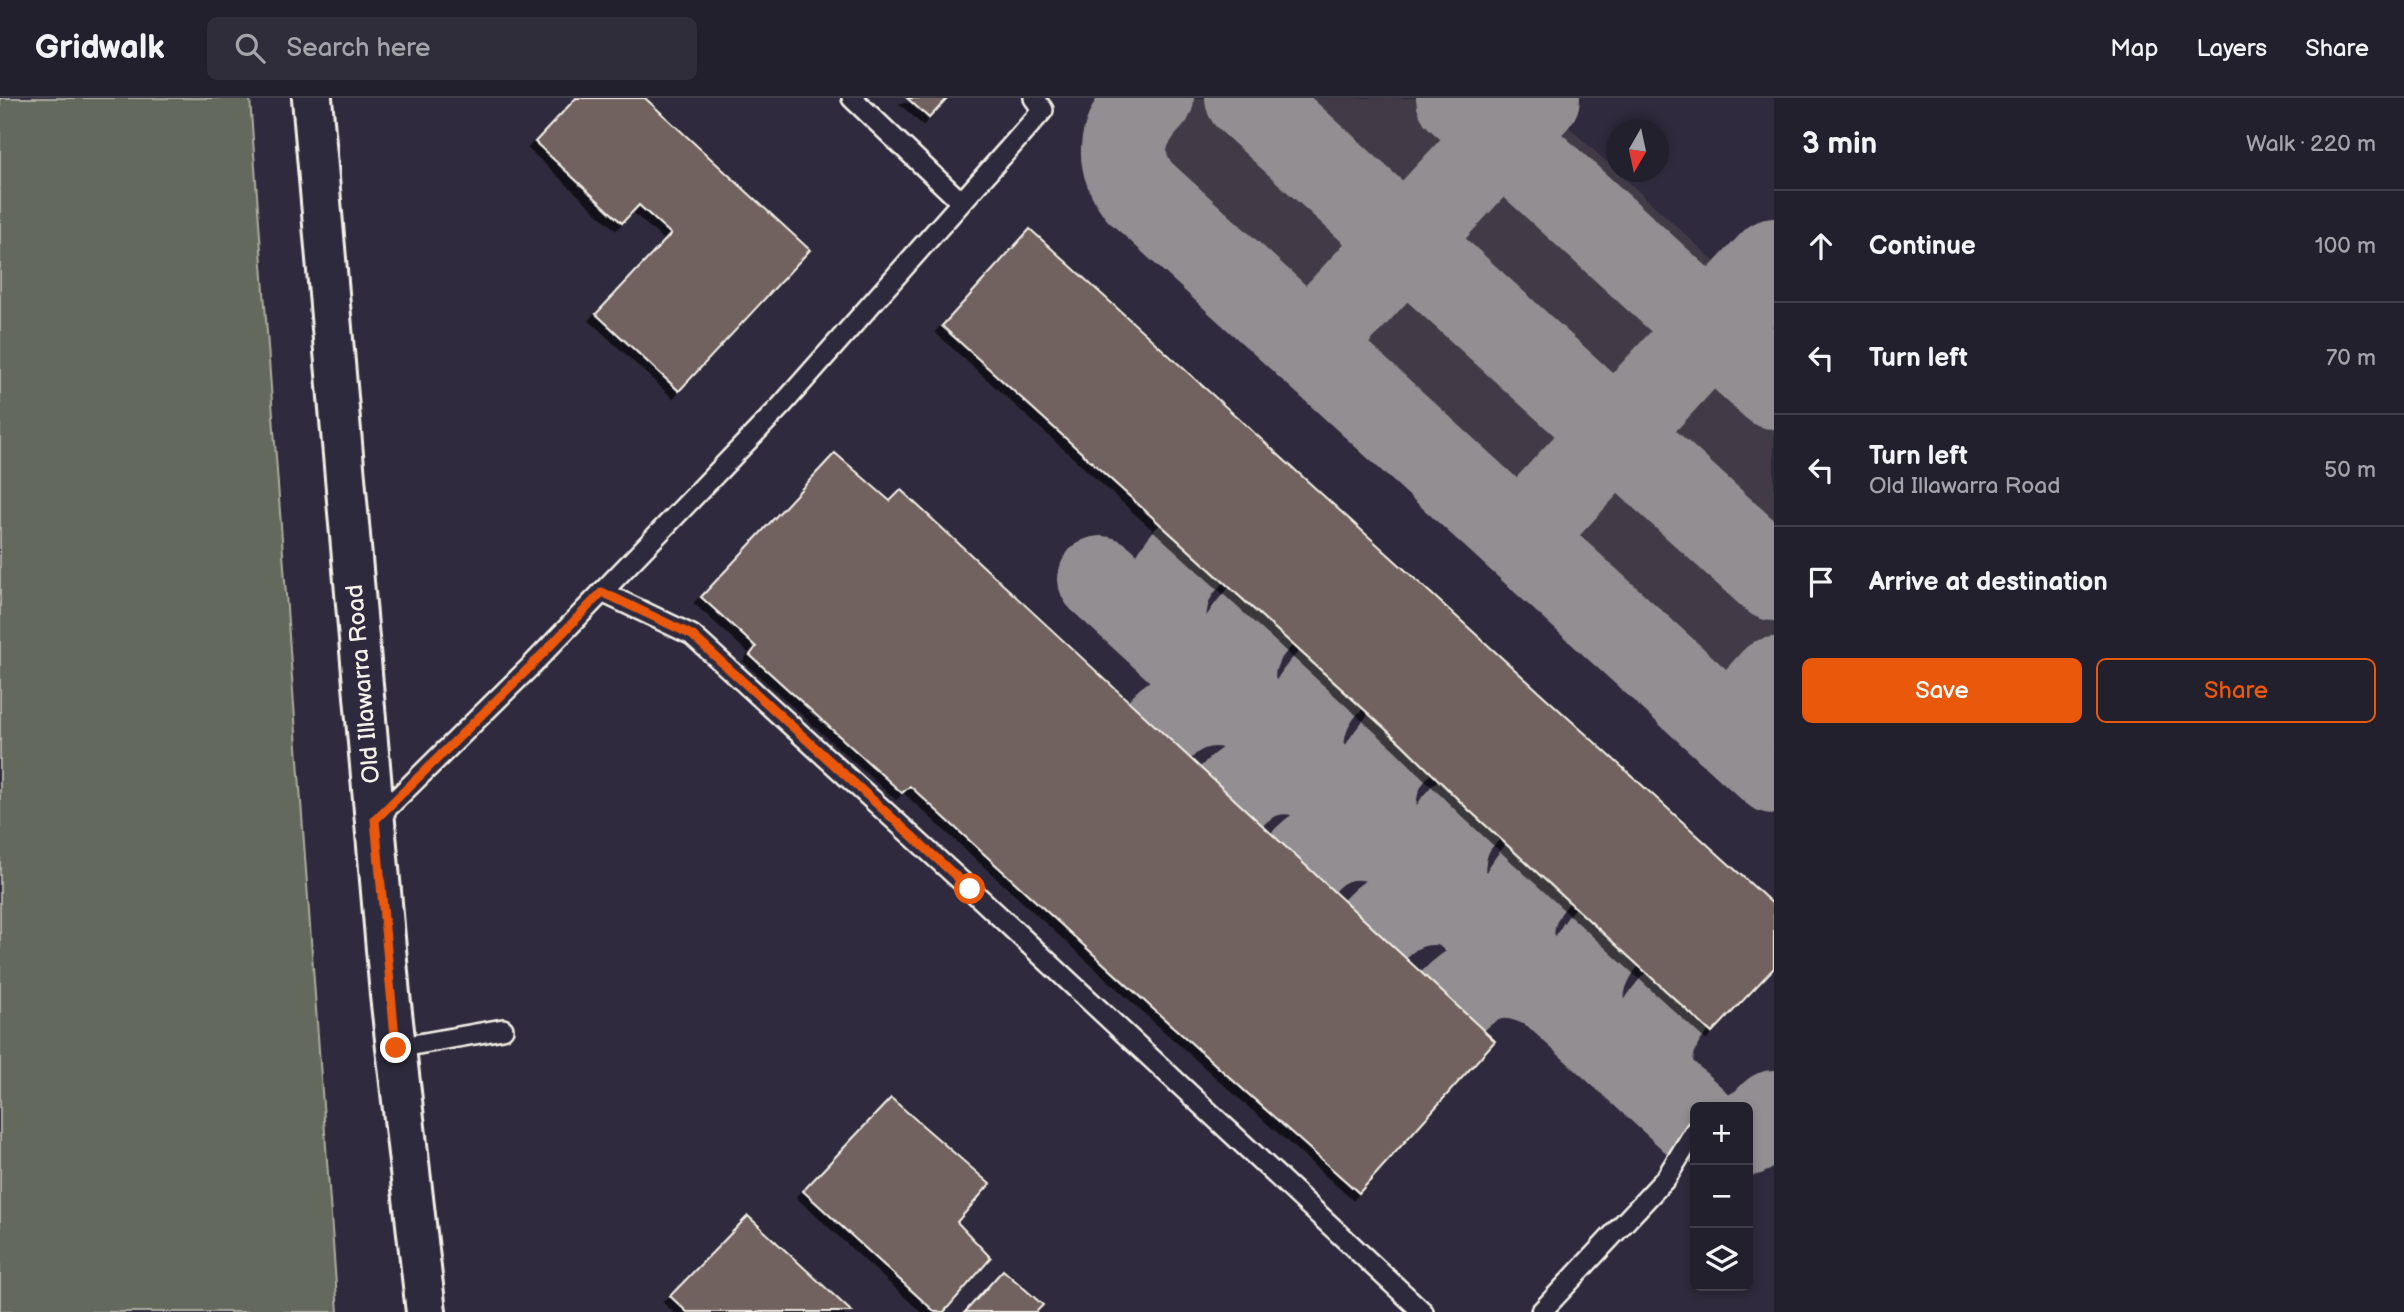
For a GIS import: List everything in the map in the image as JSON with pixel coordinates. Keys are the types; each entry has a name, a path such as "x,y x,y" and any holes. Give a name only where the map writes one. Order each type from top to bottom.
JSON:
{"street":[{"name":"Old Illawarra Road","path":"312,98 396,1048 426,1312"}],"lane":[{"path":"852,98 960,201"},
{"path":"375,820 529,668 782,405 1042,110 1034,98"},
{"path":"602,592 692,635 970,889 1423,1312"},
{"path":"396,1048 503,1028"},
{"path":"1541,1312 1666,1178 1690,1139"}],"shaded area":[{"path":"1126,98 1537,98 1606,161 1606,182 1628,182 1774,316 1774,798 1107,186 1104,122"}],"green space":[{"path":"0,98 250,98 338,1312 0,1312"}],"building":[{"path":"576,98 645,98 810,250 679,391 596,314 671,234 639,205 622,223 535,142"},
{"path":"907,98 948,98 929,118"},
{"path":"1030,229 1774,905 1774,968 1712,1033 1469,810 1401,743 942,326"},
{"path":"835,453 890,501 901,490 1495,1041 1359,1193 910,786 902,793 750,655 756,647 701,597"},
{"path":"891,1098 990,1184 957,1222 991,1258 944,1312 935,1312 803,1191"},
{"path":"748,1216 852,1312 687,1312 670,1296"},
{"path":"1003,1270 1043,1305 1036,1312 965,1312"}],"taxiway":[{"path":"1151,98 1134,120 1125,142 1126,166 1139,191 1774,771"},
{"path":"1248,98 1774,578"},
{"path":"1459,98 1774,386"},
{"path":"1308,346 1537,98"},
{"path":"1519,538 1774,261"},
{"path":"1165,637 1167,592 1183,562 1192,553"},
{"path":"1101,579 1690,1116"},
{"path":"1236,701 1232,677 1235,655 1245,635 1261,616"},
{"path":"1303,763 1302,739 1306,717 1316,698 1331,680"},
{"path":"1729,730 1774,680"},
{"path":"1159,730 1178,714 1201,705 1225,705 1249,713"},
{"path":"1375,828 1373,804 1380,772 1401,743"},
{"path":"1231,797 1252,780 1274,772 1298,773 1323,781"},
{"path":"1443,891 1443,857 1449,836 1469,810"},
{"path":"1302,863 1323,846 1345,838 1369,838 1395,846"},
{"path":"1514,956 1512,922 1524,892 1538,873"},
{"path":"1374,930 1393,914 1414,904 1436,902 1460,906"},
{"path":"1583,1018 1581,995 1585,974 1607,936"},
{"path":"1452,1002 1475,984 1498,976 1523,979 1551,990"},
{"path":"1650,1080 1650,1057 1655,1037 1664,1019 1678,1001"},
{"path":"1753,1130 1774,1113"}],"route":[{"path":"396,1048 375,820 602,592 692,635 970,889"}]}
